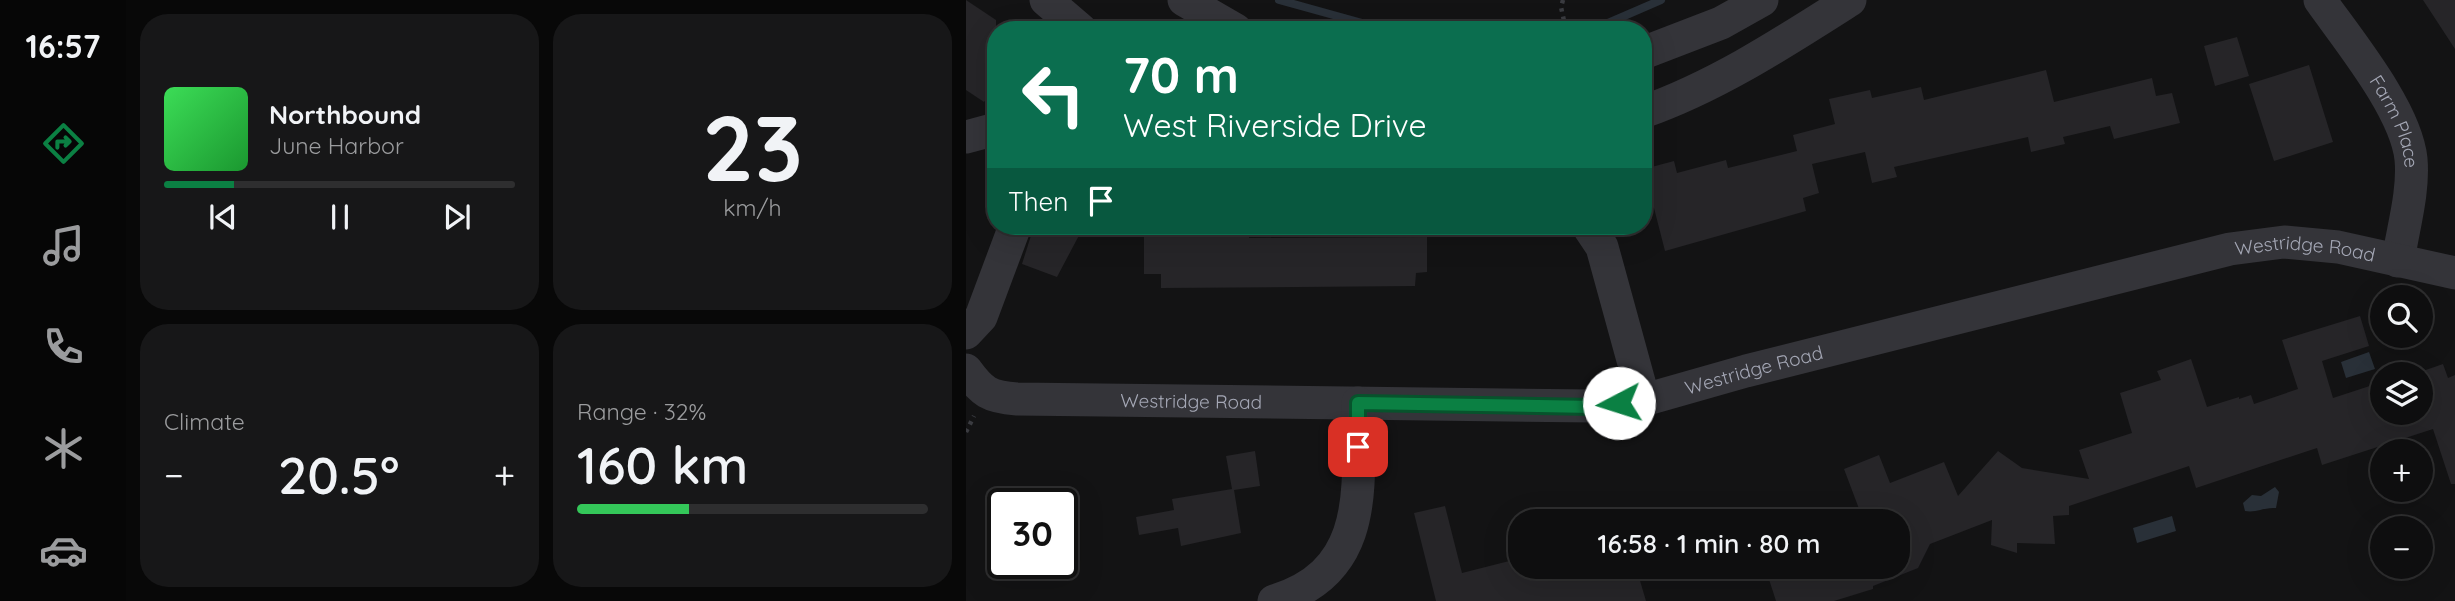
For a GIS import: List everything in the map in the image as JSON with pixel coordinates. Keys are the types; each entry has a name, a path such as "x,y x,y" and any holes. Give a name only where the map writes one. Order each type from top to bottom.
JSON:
{"street":[{"path":"1046,0 1070,21"},
{"path":"1184,0 1220,21"},
{"path":"1652,50 1721,23 1762,0"},
{"path":"1652,109 1675,101 1741,67 1850,0"},
{"name":"Farm Place","path":"2320,0 2385,94 2406,135 2412,179 2398,261"},
{"path":"966,137 987,131"},
{"path":"966,332 981,317 1012,235"},
{"path":"1594,235 1602,247 1644,400"},
{"name":"Westridge Road","path":"966,370 985,393 1007,398 1096,402 1594,407 1644,400 1759,368 2230,249 2284,242 2338,247 2455,273"},
{"path":"1274,601 1313,582 1332,564 1349,539 1357,508 1358,403"}],"path":[{"path":"1563,0 1561,7 1564,21"}],"shaded area":[{"path":"2369,352 2373,362 2370,362 2370,371 2346,378 2341,362"},
{"path":"2275,487 2279,492 2276,508 2245,511 2243,503 2252,495 2261,496"},
{"path":"2172,516 2176,531 2137,543 2133,528"}],"building":[{"path":"966,0 996,21 987,21 987,98 984,102 966,90"},
{"path":"2423,0 2455,0 2455,49"},
{"path":"2237,37 2249,76 2215,86 2204,46"},
{"path":"2309,65 2333,142 2274,161 2249,84"},
{"path":"2046,70 2054,102 2152,78 2156,96 2172,93 2180,123 2114,139 2110,126 2063,137 2065,144 2031,152 2028,137 1894,167 1897,177 1872,183 1865,152 1812,164 1819,193 1803,198 1806,211 1665,251 1652,200 1652,167 1674,161 1677,173 1726,160 1728,168 1797,151 1793,135 1835,124 1829,99 1870,90 1872,98 1921,87 1924,100"},
{"path":"1031,235 1079,235 1057,277 1022,264"},
{"path":"1144,235 1249,235 1249,238 1427,237 1427,272 1416,273 1415,286 1161,288 1161,274 1144,274"},
{"path":"2360,316 2369,346 2322,361 2333,398 2370,386 2370,425 2433,425 2433,367 2443,364 2448,378 2455,375 2455,484 2451,484 2433,429 2402,439 2370,439 2370,449 2322,465 2317,448 2196,488 2189,466 2069,506 2069,515 2053,516 2055,544 2017,543 2017,553 1991,545 1992,520 1930,544 1918,568 1910,571 1910,509 1859,509 1844,469 1879,455 1890,483 1944,462 1958,496 1998,451 2022,468 2089,479 2079,450 2132,433 2120,393 2161,380 2157,371 2191,359 2207,407 2251,395 2254,404 2298,389 2282,340"},
{"path":"1255,451 1260,486 1234,490 1241,533 1181,546 1178,528 1139,535 1136,517 1174,510 1172,499 1232,489 1226,456"},
{"path":"1445,506 1462,573 1508,561 1508,579 1640,579 1646,601 1436,601 1414,513"},
{"path":"1769,579 1890,579 1873,586 1873,589 1834,601 1776,601"}],"waterway":[{"path":"1279,0 1355,21"},
{"path":"1613,21 1661,0"}],"route":[{"path":"1358,447 1358,403 1594,407 1619,403"}]}
